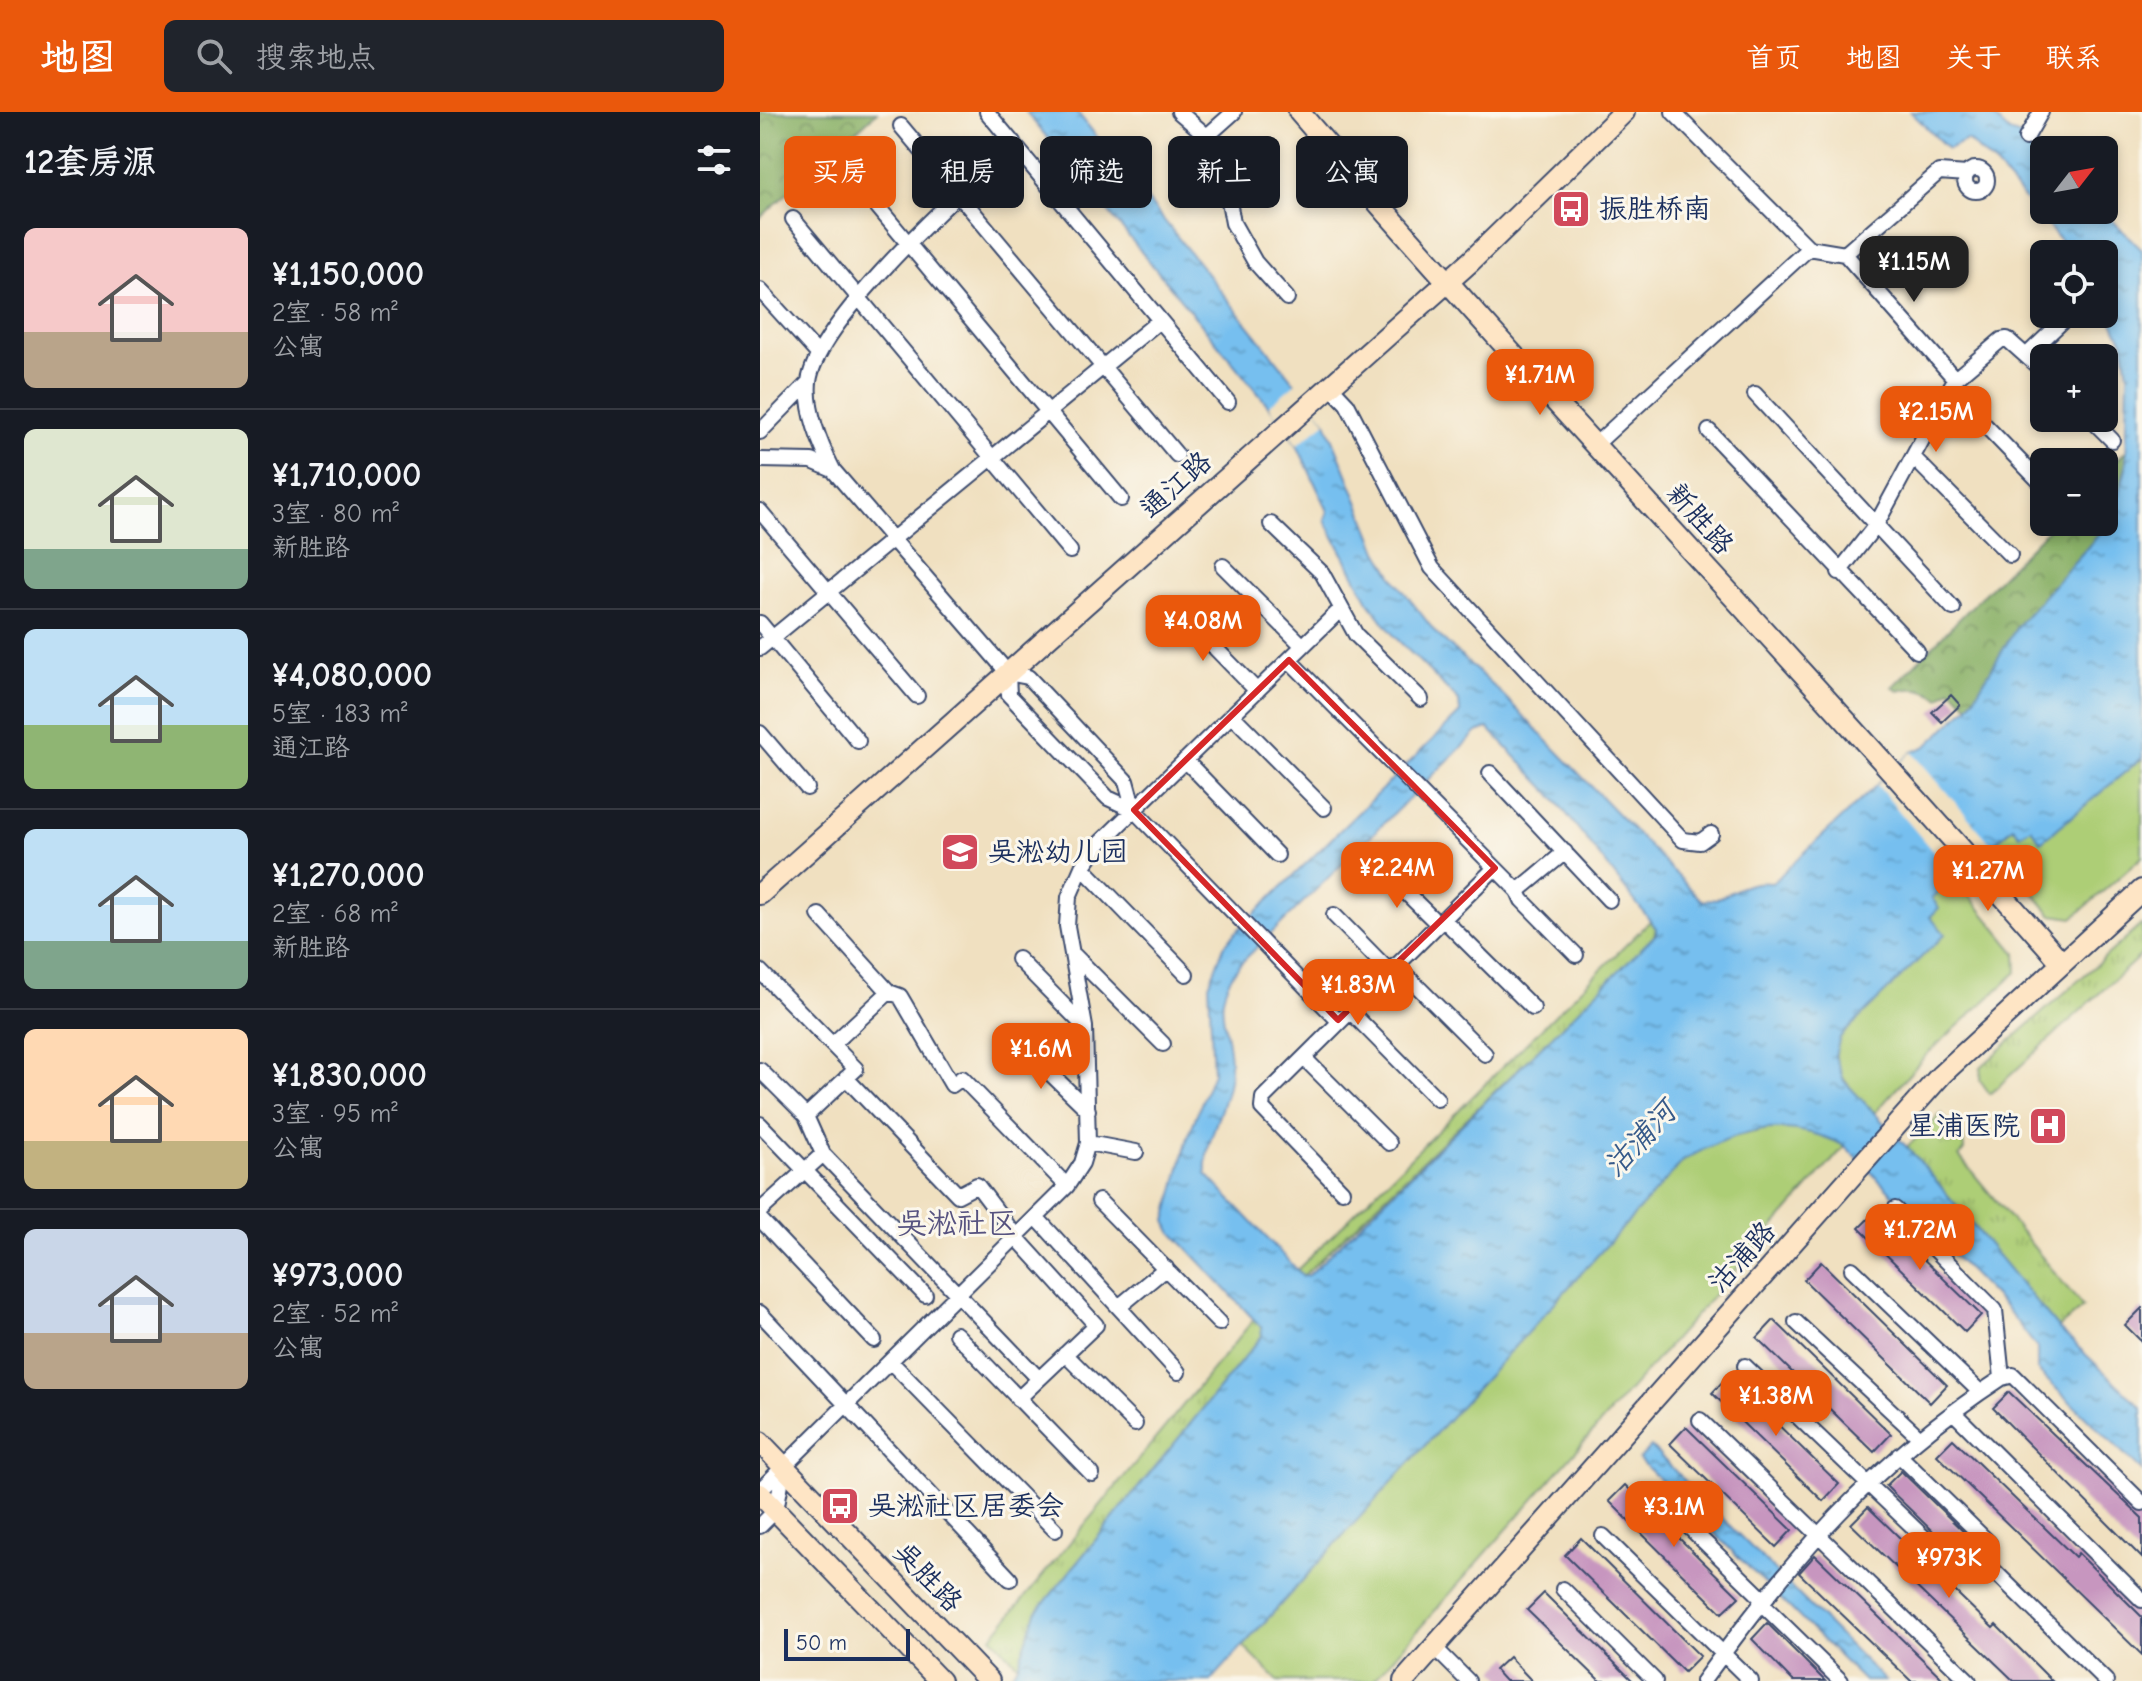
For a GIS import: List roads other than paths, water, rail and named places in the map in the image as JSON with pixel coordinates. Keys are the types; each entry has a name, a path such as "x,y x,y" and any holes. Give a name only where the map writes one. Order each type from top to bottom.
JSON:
{"street":[{"path":"987,112 1008,136"},
{"path":"1179,112 1203,134 1226,171 1228,207 1242,242 1287,298"},
{"path":"1203,134 1222,112"},
{"path":"1203,134 1234,112"},
{"name":"新胜路","path":"1299,112 1447,283 1893,770 2061,962"},
{"name":"通江路","path":"760,894 1447,283 1624,112"},
{"path":"1673,112 1809,248 1845,254 1953,384 2030,470"},
{"path":"2026,138 2041,112"},
{"path":"901,126 912,138"},
{"path":"1024,155 1228,402"},
{"path":"1845,254 1939,172 1967,174"},
{"path":"880,208 1121,499"},
{"path":"760,432 809,382 818,354 835,325 945,208"},
{"path":"973,208 1177,455"},
{"path":"793,219 1070,551"},
{"path":"1595,445 1809,248"},
{"path":"760,290 818,354"},
{"path":"760,648 1159,321"},
{"path":"2027,355 2055,328"},
{"path":"1839,572 1876,525 1953,384 2001,340 2014,342 2030,358"},
{"path":"809,382 817,432 833,470 1008,673 1009,695 1108,798 1134,810 1266,946 1437,1099"},
{"path":"1329,385 1347,404 1432,568 1683,840 1700,842 1711,834"},
{"path":"1755,394 1953,608"},
{"path":"1709,431 1839,572 1917,651"},
{"path":"2104,432 2112,440"},
{"path":"1913,457 2010,555"},
{"path":"760,460 812,461 833,470"},
{"path":"760,511 917,696"},
{"path":"1271,524 1322,573 1356,635 1421,699"},
{"path":"1223,566 1303,646"},
{"path":"1177,609 1257,691"},
{"path":"940,1681 760,1492 1067,1186 1082,1163 1088,1143 1085,1027 1067,926 1069,897 1082,867 1100,843 1341,609"},
{"path":"760,623 858,741"},
{"path":"1289,660 1518,891 1522,900 1576,955"},
{"path":"1008,673 1028,677 1126,781 1134,810"},
{"path":"1232,715 1324,808"},
{"path":"760,733 807,788"},
{"path":"1185,760 1277,855"},
{"path":"1490,773 1609,900"},
{"path":"1518,891 1565,852"},
{"path":"1082,867 1186,974"},
{"path":"1342,1191 1262,1108 1263,1098 1332,1032 1343,1015 1495,868"},
{"path":"1383,870 1533,1008"},
{"name":"沽浦路","path":"1404,1681 1941,1075 2142,890"},
{"path":"819,915 889,992 900,996 952,1085 962,1078 1067,1186"},
{"path":"1334,915 1485,1054"},
{"path":"1072,953 1163,1044"},
{"path":"1018,959 1085,1027"},
{"path":"760,971 856,1069 806,1116"},
{"path":"833,1044 889,992"},
{"path":"1020,1044 1088,1110"},
{"path":"1304,1058 1389,1143"},
{"path":"760,1070 806,1116 823,1154 1039,1379"},
{"path":"846,1078 958,1195 977,1185 1017,1238 1096,1325 1018,1399"},
{"path":"760,1124 925,1295"},
{"path":"1088,1143 1136,1152"},
{"path":"760,1211 823,1154"},
{"path":"1099,1201 1219,1323"},
{"path":"1895,1209 1995,1310 2002,1378"},
{"path":"1037,1218 1120,1306 1125,1318 1178,1372"},
{"path":"760,1219 874,1340"},
{"path":"1120,1306 1166,1268"},
{"path":"1852,1269 1980,1392"},
{"path":"760,1313 1010,1579"},
{"path":"1796,1322 1919,1437"},
{"path":"956,1334 1092,1474"},
{"path":"1065,1354 1135,1424"},
{"path":"891,1362 1055,1530"},
{"path":"1745,1366 1960,1572 1989,1543 1899,1455"},
{"path":"1703,1681 1763,1598 1818,1532 1919,1437 2002,1378 2013,1375 2142,1503"},
{"path":"1953,1412 2142,1600"},
{"path":"1700,1420 1969,1681"},
{"name":"吴胜路","path":"760,1442 989,1681"},
{"path":"760,1526 776,1510 784,1467"},
{"path":"1654,1493 1763,1598 1841,1681"},
{"path":"1603,1536 1751,1681"},
{"path":"1978,1555 2106,1681"},
{"path":"1563,1589 1655,1681"},
{"path":"1434,1647 1468,1681"}],"water":[{"path":"1026,112 1077,112 1096,136 1046,136"},
{"path":"1911,112 1989,112 2009,132 2030,139 2030,205 1997,167 1967,140 1948,149"},
{"name":"沽浦河","path":"1152,205 1326,422 1378,551 1395,580 1436,633 1502,694 1702,901 1711,900 1750,884 1772,883 1912,752 1927,746 1969,706 2018,625 2098,536 2118,536 2118,497 2126,467 2128,374 2123,342 2116,328 2118,240 2060,240 2046,224 2116,224 2142,250 2142,758 2041,842 2031,828 2020,835 2013,827 1932,898 1939,908 1930,917 1945,934 1840,1037 1835,1056 1844,1081 1918,1159 2058,1328 2142,1408 2142,1471 2037,1370 2037,1348 2006,1308 1845,1146 1802,1131 1763,1130 1724,1140 1684,1160 1211,1681 1006,1681 1018,1665 1036,1613 1262,1336 1261,1327 1170,1230 1166,1221 1188,1137 1213,1073 1209,985 1224,946 1460,713 1459,701 1395,637 1368,601 1325,520 1328,511 1297,445 1272,410 1105,208 1152,208","holes":["1488,728 1550,793 1656,928 1656,934 1309,1275 1303,1276 1206,1174 1208,1148 1229,1083 1230,1054 1222,1005 1230,979 1240,964 1477,732"]},
{"path":"1651,1447 1885,1681 1864,1681 1639,1459"}],"place":[{"name":"振胜桥南","path":"1571,209"},
{"name":"吴淞幼儿园","path":"960,852"},
{"name":"星浦医院","path":"2048,1126"},
{"name":"吴淞社区居委会","path":"840,1506"}],"district":[{"name":"吴淞社区","path":"957,1223"}]}
